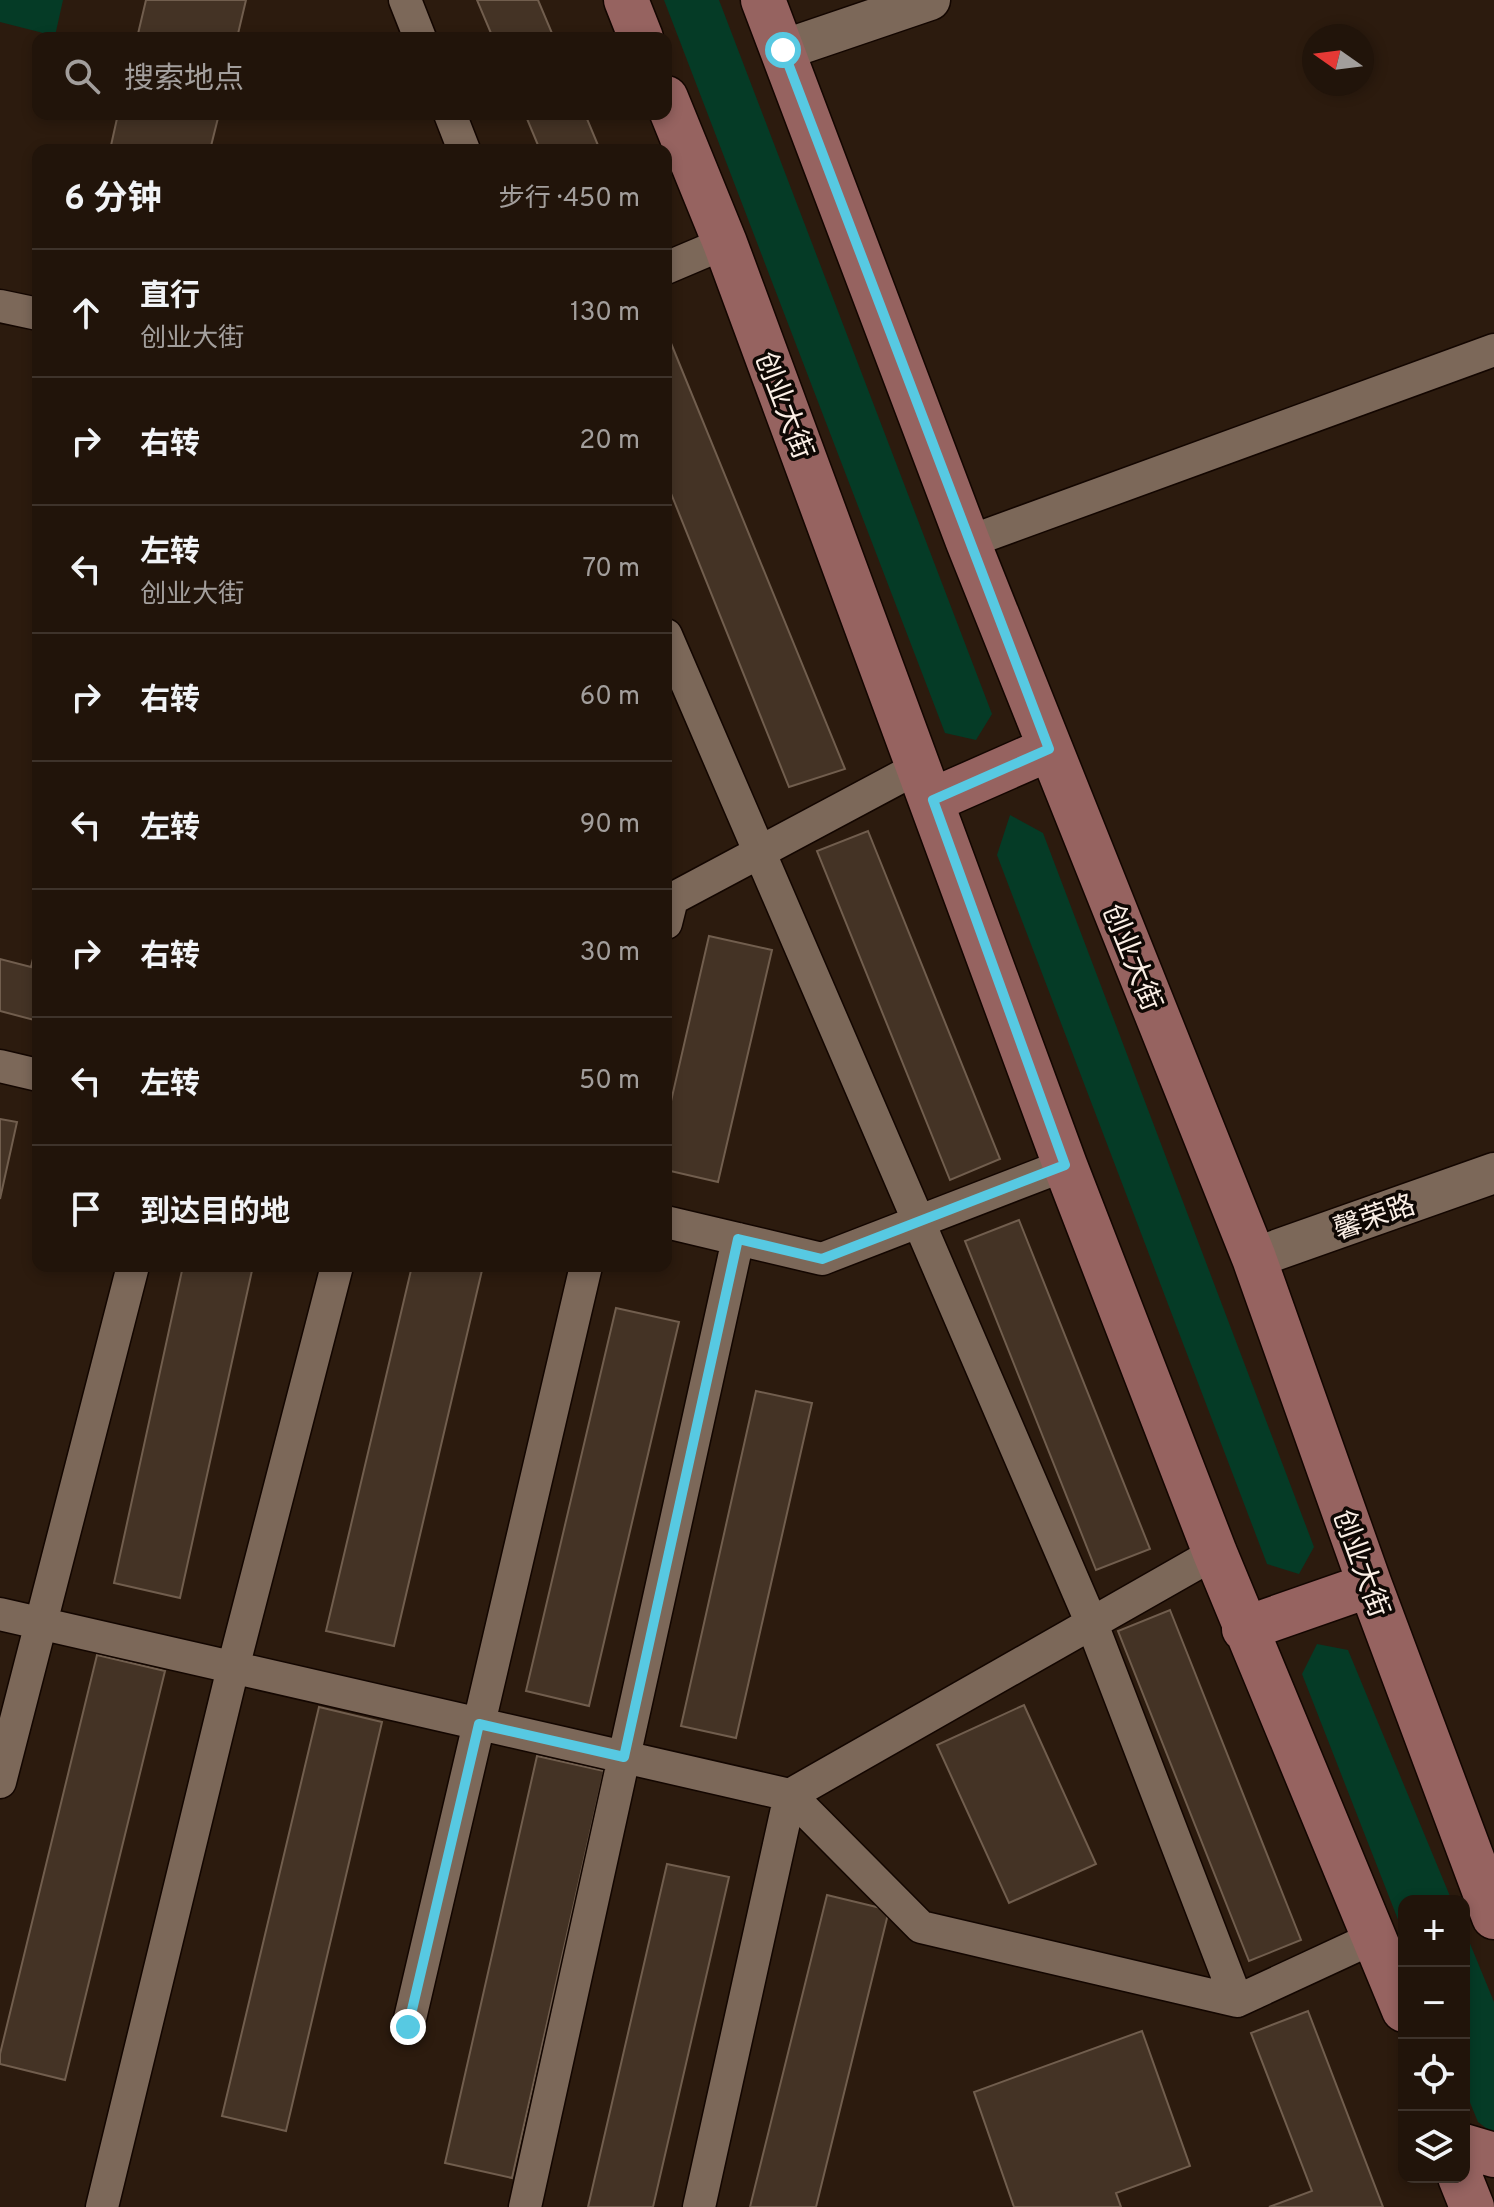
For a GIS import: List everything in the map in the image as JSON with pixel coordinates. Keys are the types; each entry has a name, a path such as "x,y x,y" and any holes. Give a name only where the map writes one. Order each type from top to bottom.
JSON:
{"main road":[{"path":"626,0 639,32"},
{"name":"创业大街","path":"763,0 968,542 1254,1258 1370,1585 1494,1917"},
{"name":"创业大街","path":"672,113 725,243 927,783 1065,1165 1244,1629 1398,1995"},
{"path":"927,783 1049,749"},
{"path":"1244,1629 1370,1585"},
{"path":"1470,2148 1494,2155"},
{"path":"1462,2183 1472,2207"}],"street":[{"path":"405,0 418,32"},
{"path":"783,50 930,0"},
{"path":"452,120 462,144"},
{"path":"672,265 725,243"},
{"path":"0,306 32,313"},
{"path":"968,542 1494,350"},
{"path":"672,649 1092,1624 1237,2001"},
{"path":"672,899 760,852 927,783"},
{"path":"0,1066 32,1074"},
{"path":"672,1223 822,1259 1065,1165"},
{"name":"馨荣路","path":"1254,1258 1494,1173"},
{"path":"525,2207 738,1239"},
{"path":"0,1782 131,1272"},
{"path":"102,2207 233,1668 335,1272"},
{"path":"408,2027 585,1272"},
{"path":"699,2207 790,1795 1215,1553"},
{"path":"0,1614 790,1795 921,1927 1237,2001 1375,1937"}],"green space":[{"path":"0,0 63,0 56,32 39,32 0,22"},
{"path":"664,0 719,0 992,714 976,740 945,733"},
{"path":"1010,815 1043,833 1314,1547 1299,1574 1267,1564 997,855"},
{"path":"1317,1644 1348,1650 1450,1895 1398,1895 1398,1920 1302,1674"},
{"path":"1470,1944 1494,2002 1494,2134 1478,2122 1470,2103"}],"building":[{"path":"146,0 246,0 238,32 138,32"},
{"path":"477,0 538,0 551,32 490,32"},
{"path":"117,120 218,120 212,144 111,144"},
{"path":"528,120 588,120 598,144 538,144"},
{"path":"672,346 845,769 789,787 672,496"},
{"path":"868,831 1000,1159 950,1180 817,851"},
{"path":"709,936 772,950 718,1182 672,1171 672,1097"},
{"path":"0,959 31,967 32,963 32,1019 0,1011"},
{"path":"0,1119 17,1122 0,1199"},
{"path":"1019,1220 1150,1549 1096,1570 965,1241"},
{"path":"182,1272 252,1272 180,1598 114,1583"},
{"path":"411,1272 482,1272 394,1646 326,1631"},
{"path":"616,1308 679,1322 589,1706 526,1691"},
{"path":"756,1391 812,1403 736,1738 681,1726"},
{"path":"1170,1610 1301,1940 1249,1961 1118,1631"},
{"path":"97,1655 165,1671 65,2080 0,2064 0,2054"},
{"path":"1024,1705 1096,1864 1009,1903 937,1745"},
{"path":"319,1707 382,1722 286,2131 222,2116"},
{"path":"537,1756 604,1771 512,2178 445,2163"},
{"path":"667,1864 729,1877 653,2207 588,2207"},
{"path":"827,1895 889,1910 816,2207 750,2207"},
{"path":"1308,2011 1383,2207 1269,2207 1312,2191 1251,2033"},
{"path":"1142,2031 1190,2166 1116,2193 1121,2207 1014,2207 974,2092"}],"route":[{"path":"408,2027 479,1724 624,1757 738,1239 822,1259 1065,1165 933,800 1049,749 783,50"}]}
